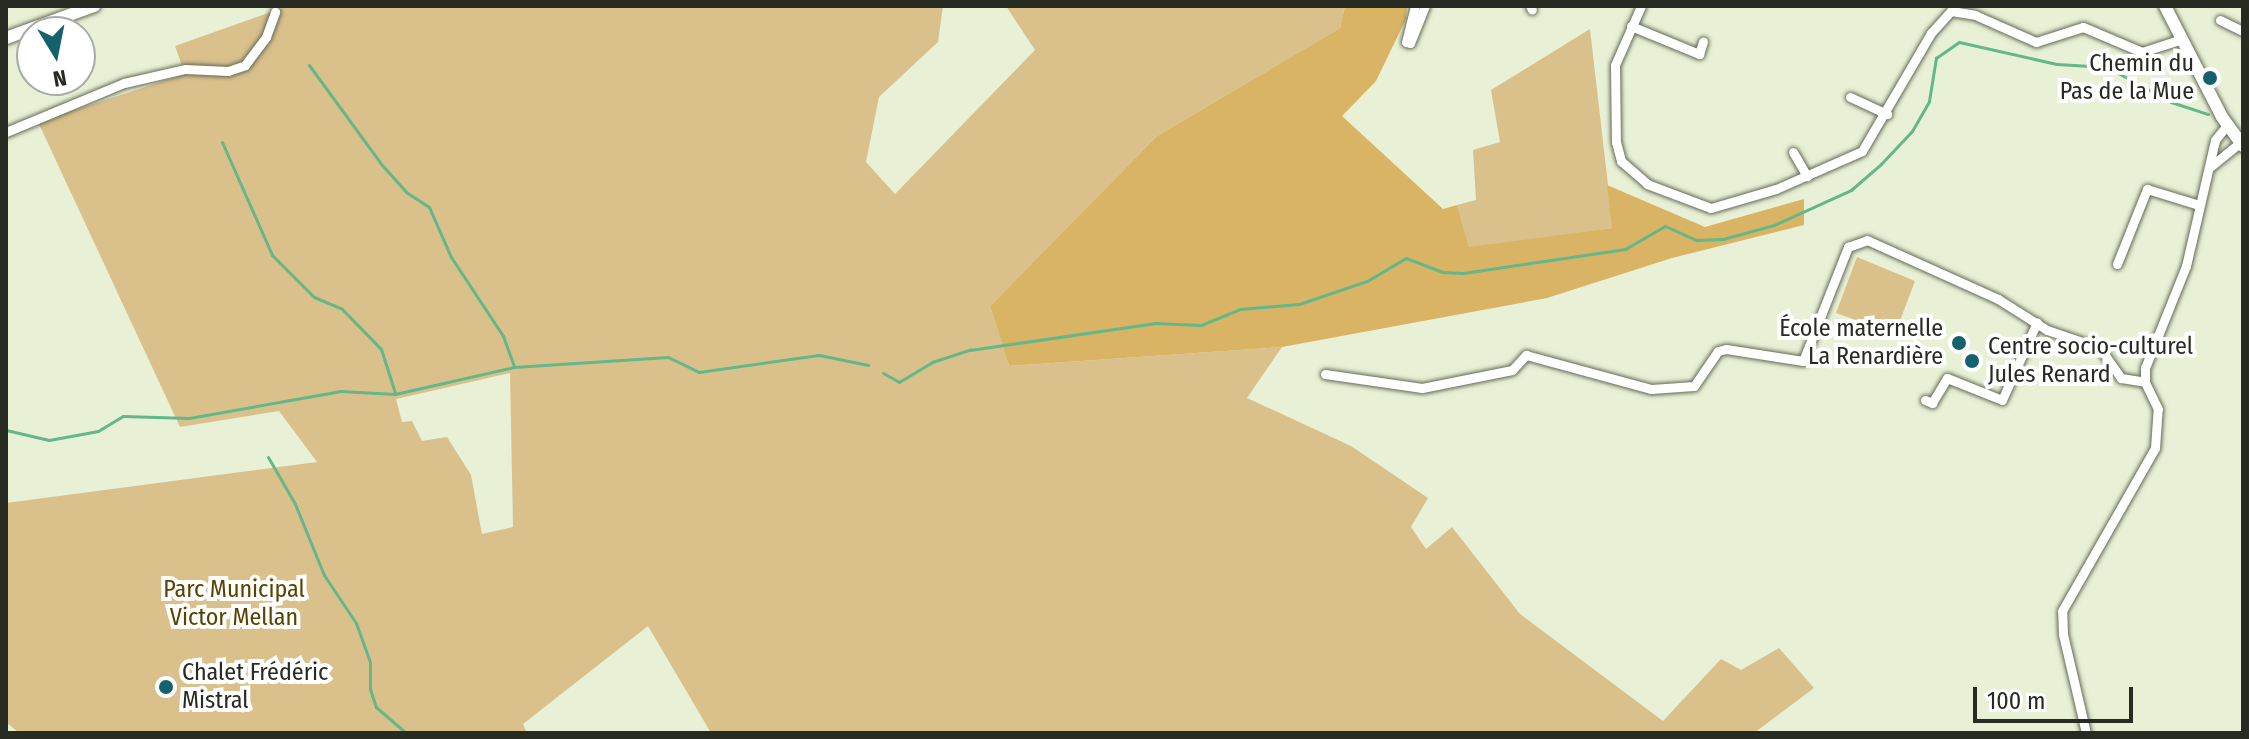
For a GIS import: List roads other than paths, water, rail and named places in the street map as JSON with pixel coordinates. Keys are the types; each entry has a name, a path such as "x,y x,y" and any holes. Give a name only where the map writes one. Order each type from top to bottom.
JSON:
{"street":[{"path":"6,38 94,6"},
{"path":"1415,6 1406,42 1410,43 1425,6"},
{"path":"1641,6 1615,65 1616,142 1632,175 1711,208 1807,176 1862,151 1887,114 1931,33 1950,9 1975,15 2036,42 2083,27 2142,52 2180,40"},
{"path":"2165,6 2180,40 2227,125 2242,145 2210,167"},
{"path":"6,132 124,83 185,69 228,71 245,65 266,37 275,12"},
{"path":"2220,20 2243,31"},
{"path":"1631,26 1699,54 1703,42"},
{"path":"1850,97 1887,114"},
{"path":"2086,733 2063,634 2062,611 2155,448 2158,409 2145,382 2145,368 2186,266 2215,140 2227,125"},
{"path":"1793,152 1807,176"},
{"path":"2117,264 2147,189 2199,205"},
{"path":"1325,374 1422,388 1512,370 1526,355 1651,389 1694,386 1718,351 1726,349 1803,361 1848,247 1857,240 1922,263 2037,322 2100,348 2121,378 2145,382"},
{"path":"1925,400 1932,403 1947,378 2002,400 2037,322"}],"waterway":[{"path":"883,373 899,382 932,362 970,350 1154,323 1201,325 1240,309 1299,304 1367,281 1406,258 1442,272 1463,273 1625,249 1665,226 1696,240 1723,239 1774,225 1851,190 1881,164 1912,131 1929,101 1936,58 1959,42 2057,64 2107,67 2171,102 2208,114"},
{"path":"309,65 382,165 406,192 429,207 451,257 503,336 514,367"},
{"path":"222,142 272,255 314,297 342,309 381,349 395,393"},
{"path":"6,430 49,440 98,431 123,416 189,418 340,391 395,394 514,367 668,357 699,372 819,355 868,365"},
{"path":"268,457 295,504 324,575 356,623 370,662 370,689 376,707 406,733"}],"place":[{"name":"Chemin du Pas de la Mue","path":"2210,78"},
{"name":"École maternelle La Renardière","path":"1959,343"},
{"name":"Centre socio-culturel Jules Renard","path":"1972,361"},
{"name":"Chalet Frédéric Mistral","path":"166,687"}],"park label":[{"name":"Parc Municipal Victor Mellan","path":"234,604"}]}
